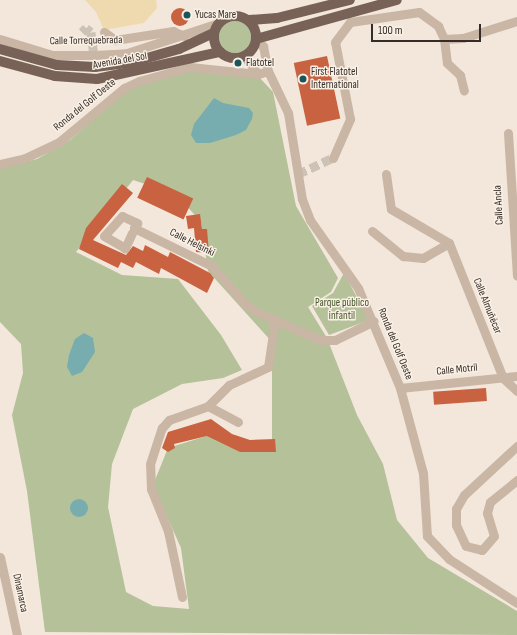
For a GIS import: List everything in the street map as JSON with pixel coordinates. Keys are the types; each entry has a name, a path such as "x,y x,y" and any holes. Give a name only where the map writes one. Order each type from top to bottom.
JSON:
{"main road":[{"path":"350,0 327,3 277,18 248,20 230,16 219,23 214,33 220,52 228,57 244,56 256,40 346,12 397,0"},
{"path":"248,20 256,40"},
{"name":"Avenida del Sol","path":"0,49 57,65 95,67 133,62 179,49 214,33"},
{"name":"Avenida del Sol","path":"0,61 55,76 97,79 220,52"}],"street":[{"path":"346,12 350,22"},
{"path":"333,158 350,119 335,42 350,22 419,12 438,26 444,39 447,63 460,75 464,91"},
{"path":"444,39 463,38 517,21"},
{"name":"Calle Torrequebrada","path":"0,39 52,55 126,53 184,36 219,23"},
{"path":"104,32 115,40 173,31 184,36"},
{"name":"Ronda del Golf Oeste","path":"256,40 263,46 268,71 288,113 302,199 310,220 358,288 374,321 400,388 423,473 427,536 449,559 517,603"},
{"path":"244,56 258,74"},
{"name":"Ronda del Golf Oeste","path":"0,164 25,158 59,142 131,84 190,67 258,74 268,71"},
{"name":"Calle Ancla","path":"508,133 517,276"},
{"path":"372,231 403,256 423,258 449,243 391,209 386,174"},
{"name":"Calle Helsinki","path":"132,233 125,248 104,236 122,216 137,223 134,228 212,266 244,303 275,320 327,341 374,321"},
{"name":"Calle Almuñécar","path":"449,243 503,378"},
{"path":"182,597 168,531 151,489 150,464 162,428 169,420 208,406 229,385 268,367 275,320"},
{"name":"Calle Motril","path":"400,388 517,376"},
{"path":"503,378 517,391"},
{"path":"208,406 238,422"},
{"path":"517,446 464,495 456,509 456,526 466,546 482,550 494,536 487,513 490,502 517,480"},
{"name":"Dinamarca","path":"0,557 17,635"}],"green space":[{"path":"232,21 238,21 247,25 251,37 247,49 238,53 232,53 223,49 219,40 219,34 223,25"},
{"path":"200,68 258,76 273,92 296,206 338,278 331,292 308,307 327,338 357,415 383,464 397,520 428,558 517,611 517,635 45,632 27,491 12,415 23,373 21,344 0,322 0,169 37,159 70,140 128,89","holes":["133,180 176,194 201,222 208,271 272,342 272,451 264,452 210,435 168,448 153,485 181,548 189,609 153,606 126,592 108,507 112,464 133,409 182,384 223,378 242,370 221,335 178,279 122,275 76,252"]},
{"name":"Parque público infantil","path":"344,273 369,320 329,335 312,306 333,293"}],"sand":[{"path":"85,0 156,0 157,8 144,23 104,30 96,12"}],"water":[{"path":"214,98 223,103 249,108 253,113 252,119 246,130 236,135 210,143 196,143 191,135 194,124"},
{"path":"84,333 93,338 95,352 82,372 72,376 67,367 69,355 75,339"},
{"path":"79,499 85,502 88,508 85,514 79,517 73,514 70,508 73,502"}],"building":[{"path":"180,8 186,11 189,17 186,23 180,26 174,23 171,17 174,11"},
{"path":"327,56 340,119 307,126 294,63"},
{"path":"147,177 193,199 184,219 137,198"},
{"path":"122,184 133,193 93,240 126,255 133,246 143,251 145,245 168,257 170,252 210,273 214,278 207,293 161,268 159,274 136,262 133,268 121,262 118,268 79,249 86,228"},
{"path":"200,214 202,229 207,229 209,253 196,252 194,228 188,229 186,216"},
{"path":"486,388 487,401 434,405 433,392"},
{"path":"211,419 232,434 250,440 275,439 276,452 240,452 207,436 174,444 175,448 168,452 162,448 168,432"}],"tunnel":[{"path":"82,32 86,28 91,32 94,55"},
{"path":"298,174 333,158"}],"place":[{"name":"Yucas Mare","path":"187,15"},
{"name":"Flatotel","path":"238,63"},
{"name":"First Flatotel International","path":"303,79"}]}
